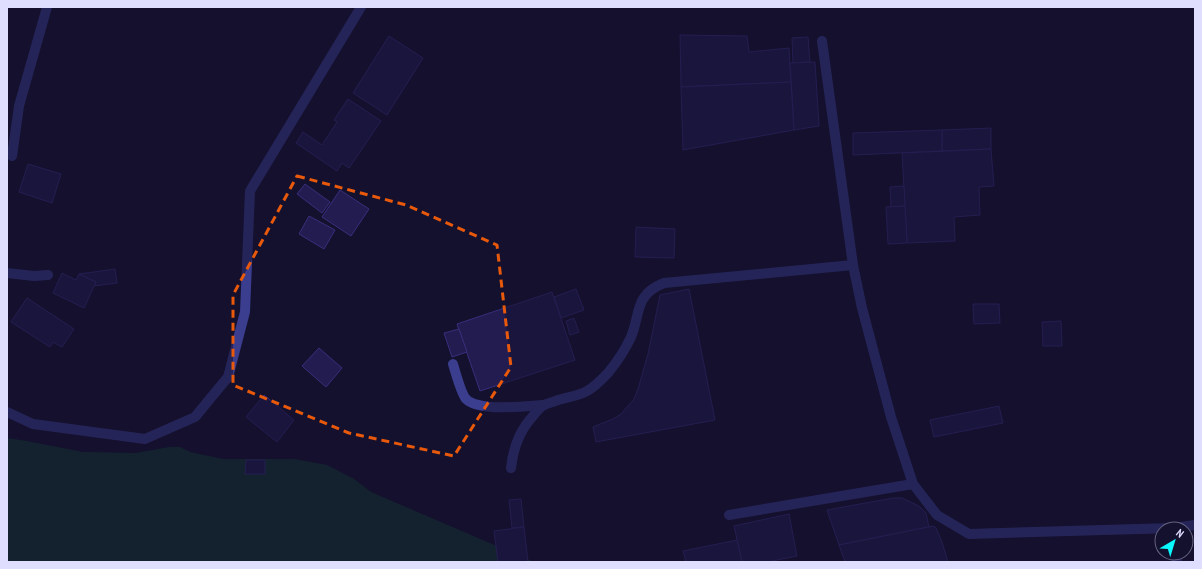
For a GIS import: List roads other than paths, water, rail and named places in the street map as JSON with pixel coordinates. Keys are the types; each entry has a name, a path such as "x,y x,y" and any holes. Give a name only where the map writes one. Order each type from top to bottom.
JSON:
{"street":[{"path":"12,156 19,106 47,7"},
{"path":"7,412 33,424 145,439 194,417 228,377 245,312 250,191 360,7"},
{"path":"822,41 853,265 862,308 891,417 913,484 937,515 969,534 1154,529"},
{"path":"453,364 465,398 474,404 494,407 543,405 587,391 607,374 624,351 631,338 641,301 646,294 657,286 664,283 853,265"},
{"path":"7,273 34,276 48,275"},
{"path":"511,468 513,455 522,430 543,405"},
{"path":"729,515 913,484"}]}
